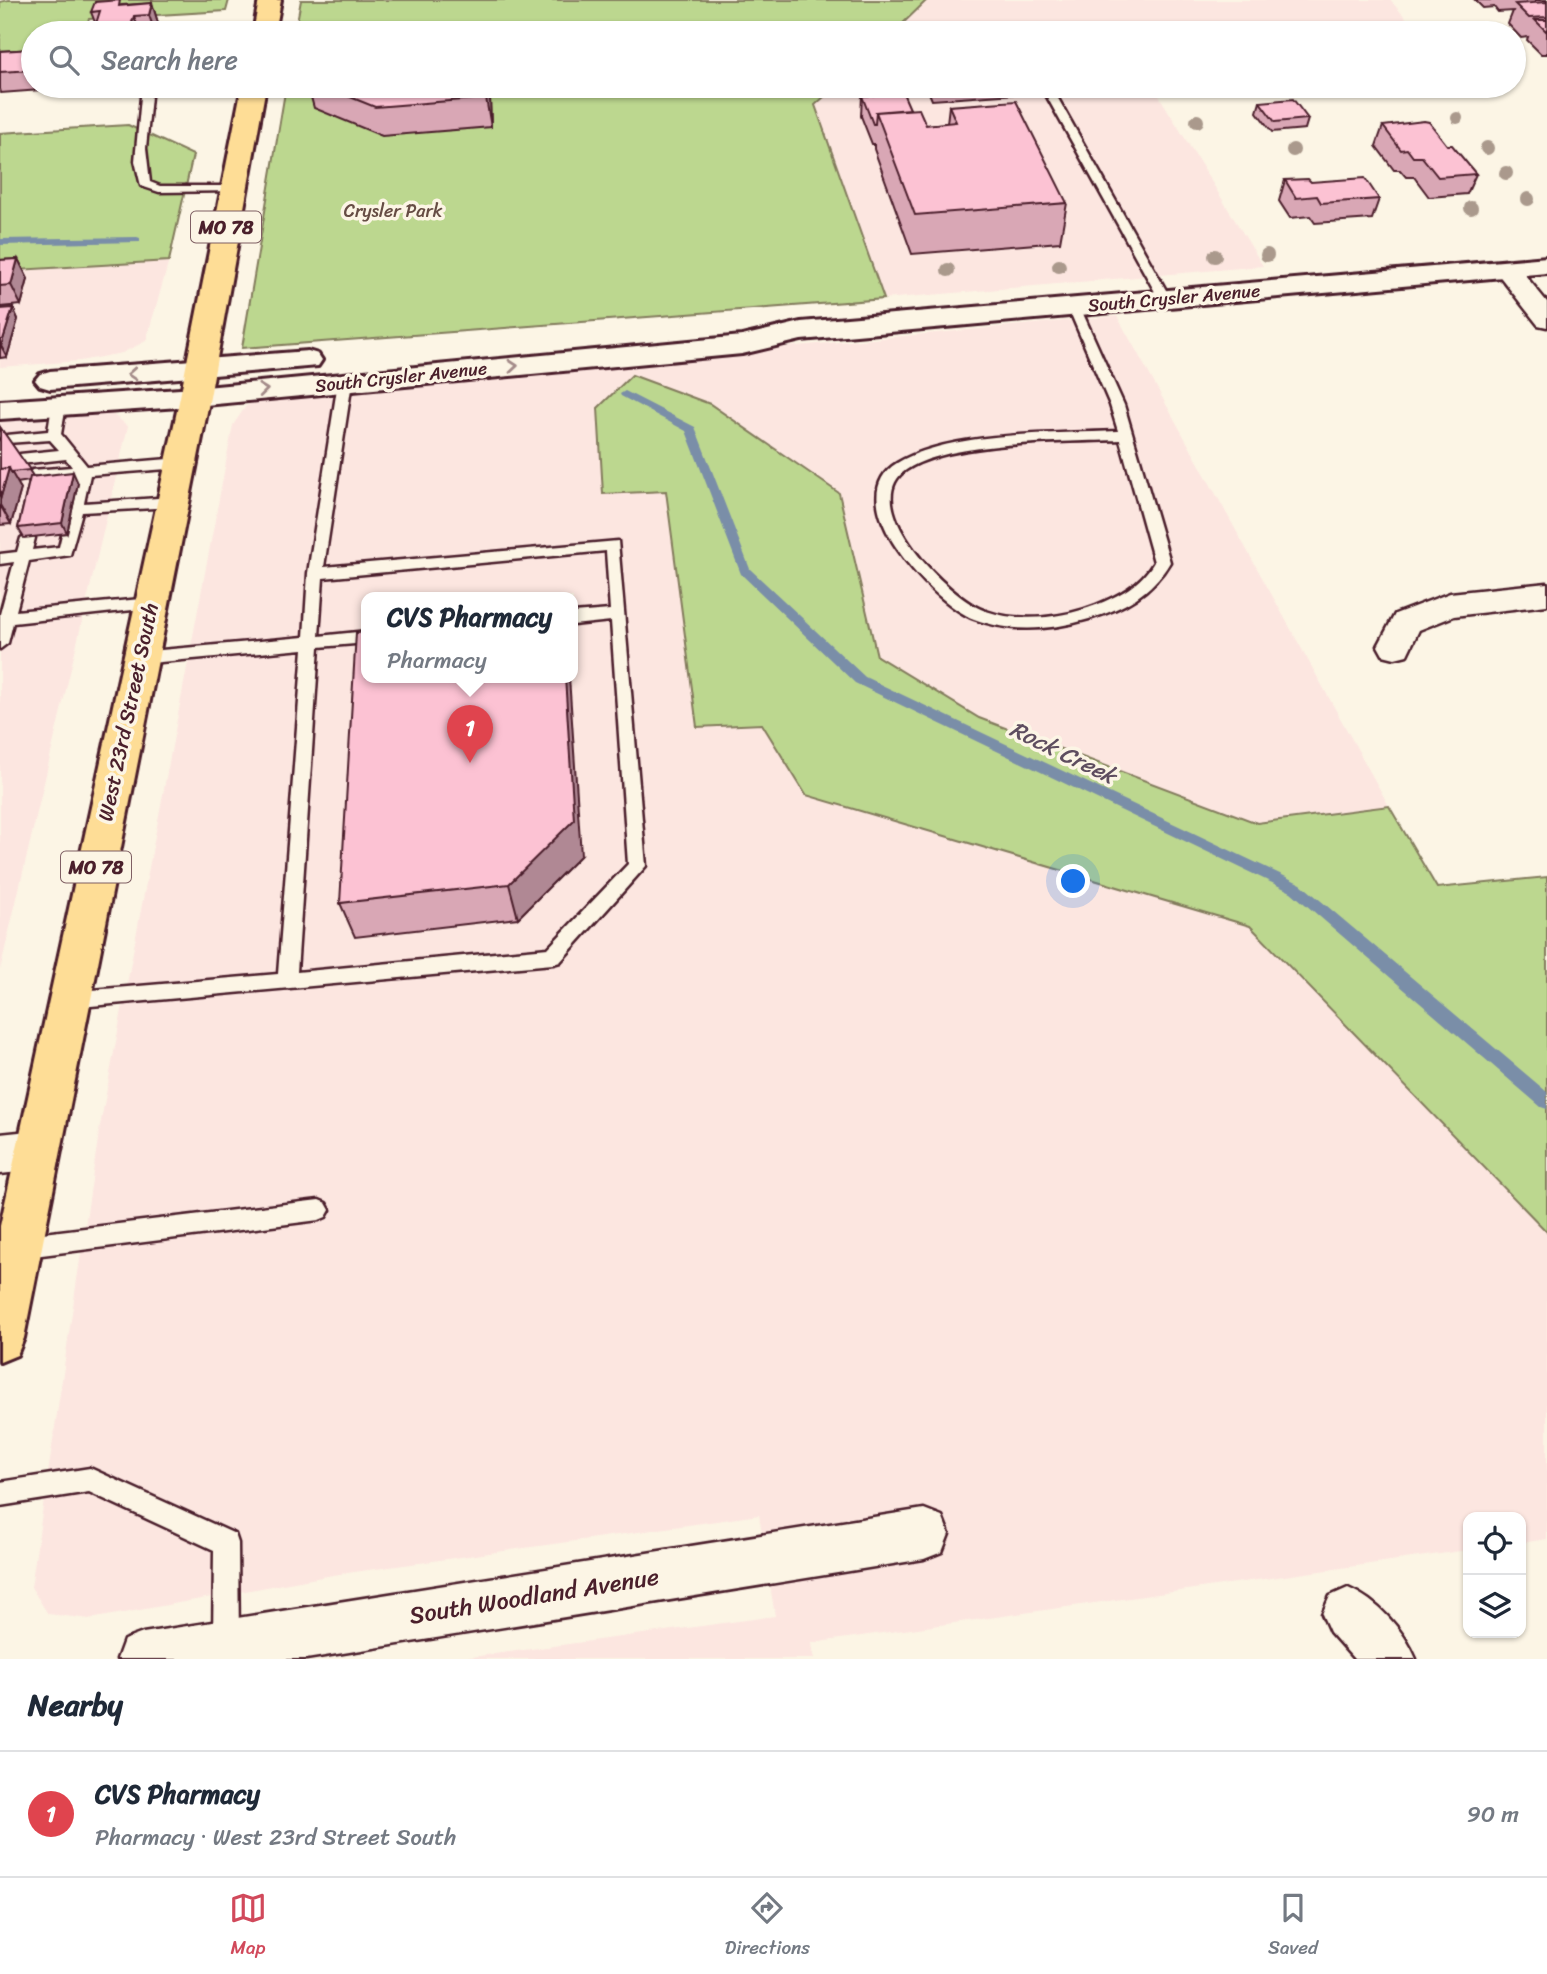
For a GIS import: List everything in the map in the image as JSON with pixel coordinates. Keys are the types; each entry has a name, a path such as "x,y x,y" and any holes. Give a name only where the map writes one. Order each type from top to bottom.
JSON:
{"main road":[{"path":"266,21 270,0"},
{"name":"West 23rd Street South","path":"0,1338 18,1247 19,1152 69,1000 173,502 252,98"},
{"name":"South Crysler Avenue","path":"0,384 345,382 742,345 801,331 1547,265"},
{"name":"South Crysler Avenue","path":"0,410 57,420 197,383 735,322 801,331"}],"street":[{"path":"1507,269 1547,319"},
{"path":"1395,646 1407,622 1450,605 1547,594"},
{"name":"South Woodland Avenue","path":"143,1659 924,1534"},
{"path":"1348,1614 1390,1659"}],"lane":[{"path":"147,98 139,170 145,184 159,189 234,189"},
{"path":"1053,98 1165,299"},
{"path":"1074,307 1118,405 1163,562 1154,579 1131,595 1095,612 1049,623 1018,622 981,616 950,600 915,563 893,530 884,501 884,487 901,467 972,446 1126,435"},
{"path":"287,981 316,573 345,382"},
{"path":"7,439 57,420 66,454 84,472"},
{"path":"20,459 66,454"},
{"path":"39,479 180,463"},
{"path":"0,559 65,551 84,472"},
{"path":"75,508 173,502"},
{"path":"0,643 28,538"},
{"path":"69,1000 553,956 637,866 613,545 316,573"},
{"path":"7,618 151,603"},
{"path":"578,619 618,615"},
{"path":"139,658 361,638"},
{"path":"18,1247 319,1210"},
{"path":"0,1494 90,1480 226,1543 226,1645"}],"shaded area":[{"path":"927,0 1390,0 1409,21 905,21"},
{"path":"822,98 1160,98 1263,266 884,299 815,104"},
{"path":"169,261 146,341 122,353 80,361 0,367 0,271"},
{"path":"1117,316 1389,806 1257,823 979,718 877,656 839,493 710,404 632,376 603,494 666,490 697,727 762,724 806,795 1250,926 1547,1232 1547,1539 1526,1542 1526,1512 1463,1512 1463,1551 812,1643 814,1659 457,1659 775,1616 759,1515 333,1575 90,1619 48,1614 31,1587 100,1126 233,425 246,406 264,396"},
{"path":"82,409 111,413 128,426 0,970 0,417"}],"green space":[{"path":"229,0 226,11 88,21 21,21 21,71 0,72 0,2"},
{"path":"301,0 927,0 905,21 297,21"},
{"name":"Crysler Park","path":"284,98 823,98 815,105 884,299 242,348"},
{"path":"128,125 193,155 169,261 0,271 0,133"},
{"path":"632,375 710,404 839,493 877,656 979,718 1257,823 1389,806 1437,888 1547,877 1547,1232 1250,926 806,795 762,724 697,727 666,491 603,494 598,408"}],"building":[{"path":"120,0 119,6 152,3 149,15 134,16 132,21 97,21 100,11 91,12 95,2"},
{"path":"1547,2 1547,17 1529,18 1515,4"},
{"path":"1535,20 1547,20 1547,32"},
{"path":"21,50 21,71 0,72 0,51"},
{"path":"353,98 486,98 375,107"},
{"path":"863,98 905,98 910,109 876,112 873,124"},
{"path":"1293,99 1308,119 1275,122 1260,102"},
{"path":"1016,101 1067,203 915,215 876,112 919,109 926,125 956,122 949,106"},
{"path":"1429,122 1447,145 1452,145 1476,174 1438,177 1422,157 1413,157 1407,149 1401,150 1383,126"},
{"path":"1365,178 1379,199 1321,203 1317,196 1296,198 1285,180 1308,179 1311,182"},
{"path":"18,259 11,285 0,286 0,260"},
{"path":"13,308 1,346 0,347 0,309"},
{"path":"0,427 30,470 11,472 9,468 0,469"},
{"path":"9,468 0,500 0,469"},
{"path":"73,472 62,523 18,528 30,477"},
{"path":"356,633 361,633 361,683 565,683 574,820 509,884 340,903"}],"waterway":[{"name":"Rock Creek","path":"0,242 137,240"},
{"name":"Rock Creek","path":"625,394 691,429 745,571 860,680 1296,888 1547,1102"}],"place":[{"name":"CVS Pharmacy","path":"470,763"}]}
